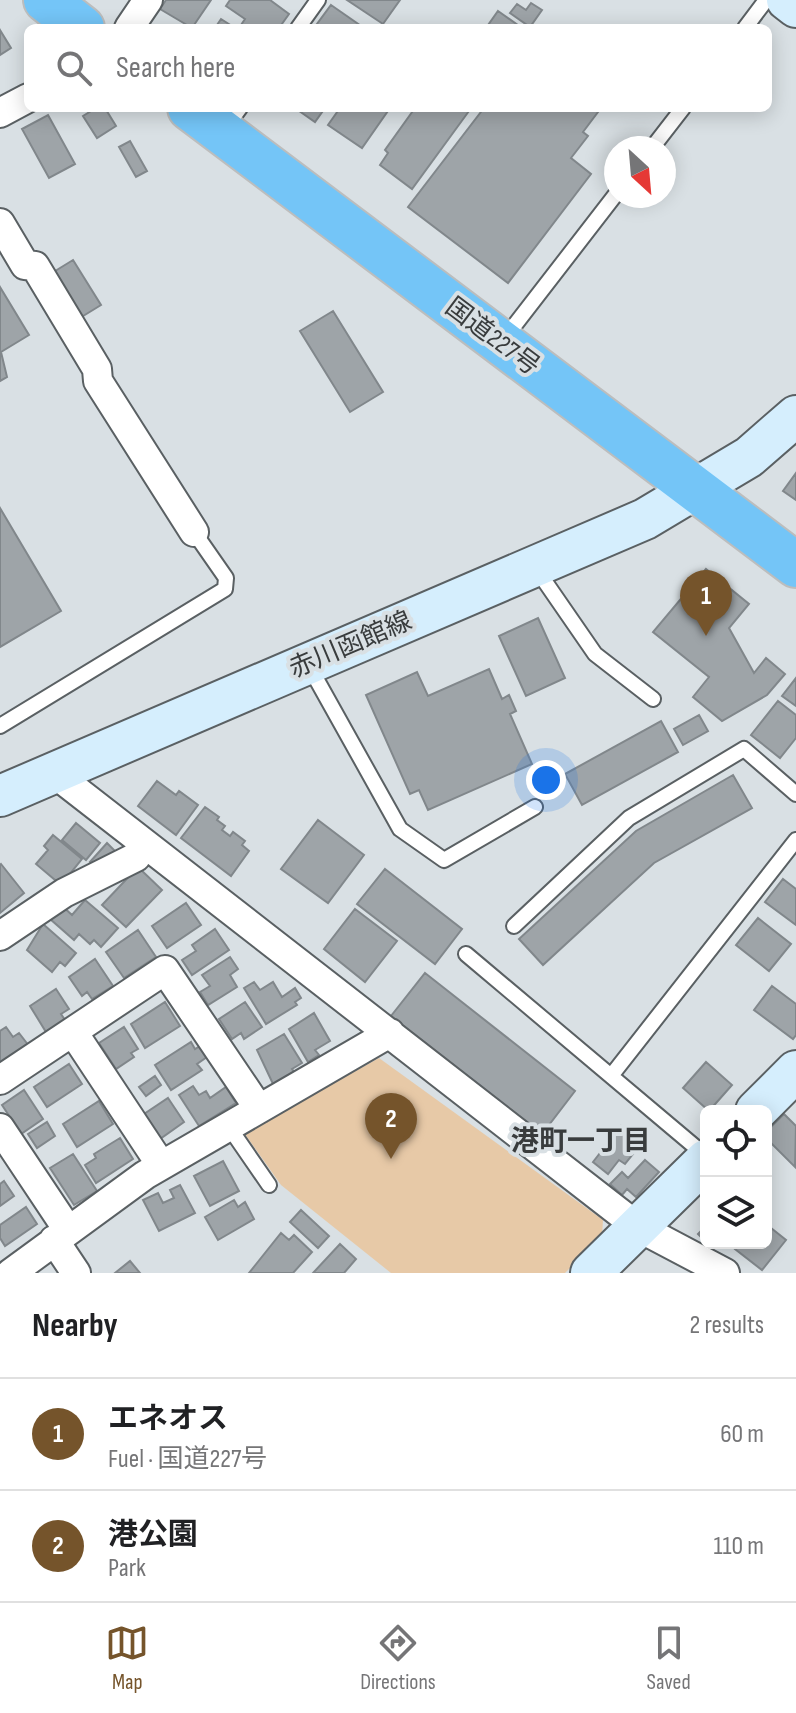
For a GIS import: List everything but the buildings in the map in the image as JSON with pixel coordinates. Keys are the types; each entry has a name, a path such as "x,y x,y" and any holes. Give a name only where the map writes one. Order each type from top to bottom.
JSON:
{"highway":[{"path":"46,0 77,24"},
{"name":"国道227号","path":"217,116 501,342 796,565"}],"main road":[{"path":"787,0 796,7"},
{"name":"赤川函館線","path":"0,796 645,519 749,457 796,416"},
{"path":"762,1105 796,1071"},
{"path":"591,1273 700,1164"}],"street":[{"path":"132,24 148,0"},
{"path":"0,113 24,100"},
{"path":"0,223 25,265 35,266 97,369 98,381 194,532"},
{"path":"54,773 638,1227 725,1273"},
{"path":"0,936 64,893 136,857"},
{"path":"0,1080 165,970 259,1109"},
{"path":"73,1032 161,1165"},
{"path":"11,1273 161,1165 390,1033"},
{"path":"0,1128 61,1235 76,1273"}],"lane":[{"path":"301,24 318,0"},
{"path":"748,24 766,0"},
{"path":"661,136 680,112"},
{"path":"501,342 605,208"},
{"path":"0,726 225,589 226,578 194,532"},
{"path":"535,567 595,654 653,699"},
{"path":"306,662 400,829 444,860 535,807"},
{"path":"514,926 629,818 744,749 796,794"},
{"path":"611,1076 796,840"},
{"path":"466,954 700,1153"},
{"path":"229,1127 269,1185"}],"shaded area":[{"path":"379,1058 603,1220 602,1236 565,1273 391,1273 281,1185 244,1133"}],"place":[{"name":"エネオス","path":"706,636"},
{"name":"港公園","path":"391,1159"}],"district":[{"name":"港町一丁目","path":"581,1140"}]}
